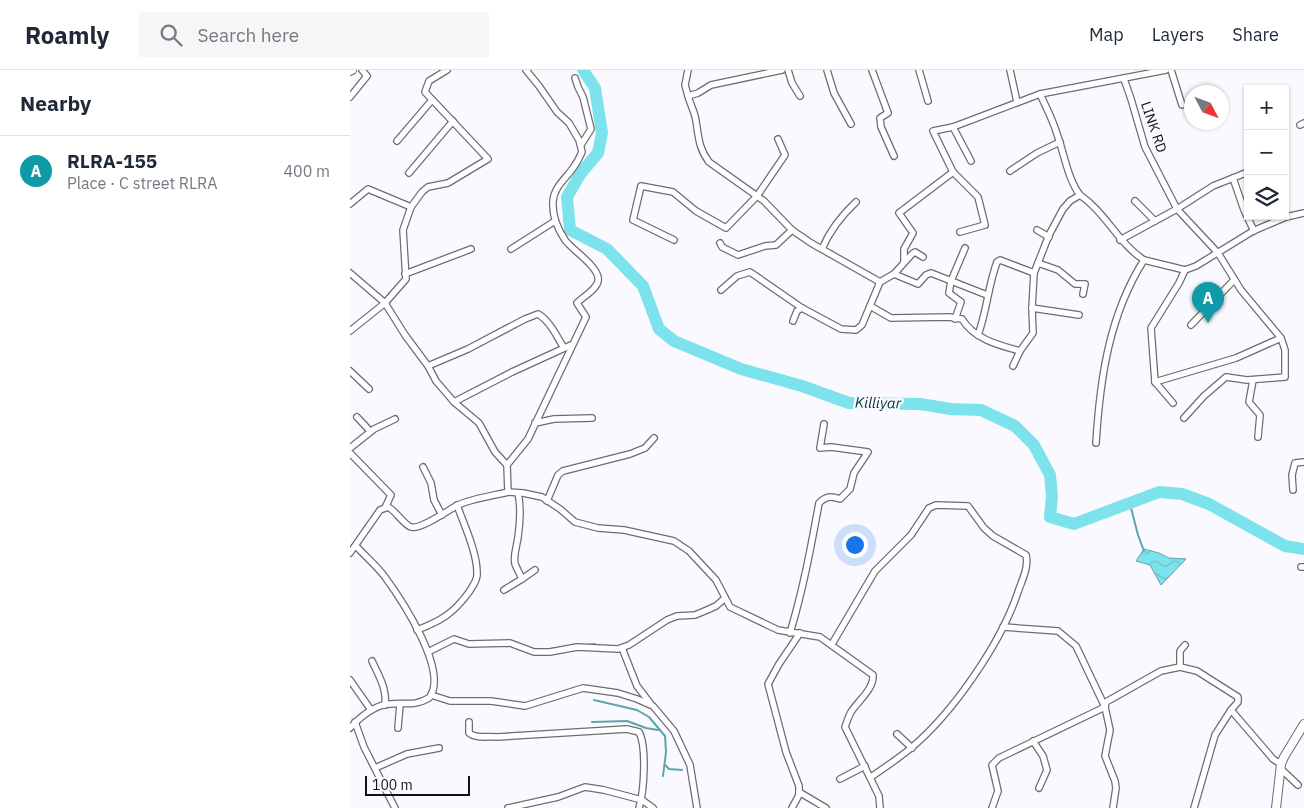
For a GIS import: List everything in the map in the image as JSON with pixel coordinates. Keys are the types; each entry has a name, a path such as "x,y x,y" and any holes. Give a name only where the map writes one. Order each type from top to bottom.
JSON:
{"street":[{"path":"350,97 367,76 362,70"},
{"path":"350,331 385,303 406,279 403,230 411,207 422,192 428,187 448,183 488,159 425,92 429,81 447,70"},
{"path":"507,465 528,439 571,345 586,317 577,303 598,283 598,276 587,261 566,242 555,220 553,198 562,180 575,166 582,152 581,146 569,123 557,112 526,70"},
{"path":"688,70 685,85 695,116 697,135 703,153 709,162 757,196 792,230 880,282"},
{"path":"688,96 698,93 711,85 782,70"},
{"path":"788,70 792,84 800,96"},
{"path":"827,70 834,93 851,124"},
{"path":"872,70 888,113 880,118 881,127 894,156"},
{"path":"919,70 928,101"},
{"path":"1010,70 1017,102"},
{"path":"960,232 985,225 978,197 952,172 933,131 954,128 1040,94 1166,70"},
{"path":"1172,70 1182,105"},
{"path":"575,78 583,97 591,129 581,146"},
{"name":"LINK RD","path":"1124,79 1132,99 1145,147 1177,209 1218,253 1240,290 1281,338"},
{"path":"1040,94 1060,142 1073,186 1080,196 1093,205 1120,240 1144,260 1185,270"},
{"path":"397,141 432,100"},
{"path":"410,173 453,121"},
{"path":"954,128 971,161"},
{"path":"674,240 633,220 641,186 673,192 696,211 726,228 757,196 785,155 778,140"},
{"path":"1010,171 1042,150 1060,142"},
{"path":"904,262 904,248 914,233 899,214 952,172"},
{"path":"1120,240 1177,209 1204,191 1244,174"},
{"path":"1233,178 1244,210 1254,231"},
{"path":"350,204 368,189 411,207"},
{"path":"1013,366 1020,351 1033,333 1034,274 1038,263 1063,209 1070,201 1080,196"},
{"path":"1135,201 1155,221"},
{"path":"822,248 829,232 842,214 856,202"},
{"path":"1172,403 1155,382 1151,328 1185,270 1254,231 1286,217 1304,213"},
{"path":"511,249 555,220"},
{"path":"720,243 722,247 738,255 765,246 776,245 792,230"},
{"path":"1037,230 1049,237"},
{"path":"955,318 961,302 949,293 951,281 965,248"},
{"path":"405,274 471,249"},
{"path":"721,290 737,276 750,272 802,308 841,329 855,331 862,325 880,282 894,274 915,252 923,257"},
{"path":"978,335 984,319 987,295 996,265 1000,260 1034,274"},
{"path":"1096,442 1100,393 1112,330 1130,282 1144,260"},
{"path":"1038,263 1058,270 1075,284 1085,284 1083,294"},
{"path":"350,273 385,303 405,335 428,366 436,381 454,402 479,423 495,452 507,465 508,492"},
{"path":"894,274 918,284 926,275 931,274 987,295"},
{"path":"1191,325 1234,280"},
{"path":"870,306 891,318 962,319 968,329 993,344 1020,351"},
{"path":"793,321 797,311 802,308"},
{"path":"1032,308 1079,315"},
{"path":"428,366 468,349 538,314 543,317 553,330 564,348"},
{"path":"1155,382 1236,358 1281,338 1285,350 1285,377 1253,380 1226,377 1204,396 1184,418"},
{"path":"454,402 512,372 571,345"},
{"path":"350,372 369,389"},
{"path":"1253,380 1249,402 1260,415 1258,437"},
{"path":"357,417 370,431"},
{"path":"535,423 554,419 592,418"},
{"path":"350,448 370,431 396,419"},
{"path":"790,633 801,598 819,503 823,498 831,496 840,499 850,489 854,473 868,452 832,446 820,448 824,424"},
{"path":"547,501 558,475 563,471 630,454 645,448 654,438"},
{"path":"350,453 391,496 385,508"},
{"path":"1293,490 1292,475 1295,463 1304,462"},
{"path":"423,467 430,483 434,500 442,515"},
{"path":"350,553 380,510 385,508 392,508 409,527 414,528 442,515 457,505 508,492 542,497 574,522 674,541 682,546 716,580 730,607 769,626 790,633 820,637 873,675 867,690 850,713 845,727 871,777 879,796 880,808"},
{"path":"518,493 520,501 519,525 515,564 522,579"},
{"path":"418,630 438,622 454,610 474,585 477,577 476,560 457,505"},
{"path":"832,644 875,571 911,535 929,508 936,505 968,506 992,536 1024,552 1026,555 1026,566 1014,605 986,658 947,713 912,748 871,777"},
{"path":"350,728 366,712 371,710 385,705 413,704 423,701 431,695 434,669 418,630 384,576 356,546"},
{"path":"504,590 535,570"},
{"path":"428,652 454,639 469,644 510,643 529,651 541,653 577,647 622,648 668,620 677,616 695,615 716,606 724,598"},
{"path":"1003,627 1058,631 1076,646 1105,707 1110,730 1105,756 1115,781 1114,808"},
{"path":"800,633 778,664 768,684 786,752 800,792 826,808"},
{"path":"1180,666 1180,651 1185,646"},
{"path":"622,648 637,686 674,732 685,752 693,776 697,808"},
{"path":"372,661 384,686 385,705"},
{"path":"992,808 998,791 992,765 999,758 1105,707 1108,700 1160,671 1180,666 1197,671 1238,697 1238,702 1215,735 1194,808"},
{"path":"350,680 371,710"},
{"path":"431,695 450,701 491,701 525,706 583,688 618,693 653,706"},
{"path":"398,728 400,704"},
{"path":"1231,710 1298,785"},
{"path":"355,722 364,747 394,808"},
{"path":"469,722 469,733 471,736 498,737 627,729 639,732 643,739 644,749 642,800 639,808"},
{"path":"1276,808 1281,767 1301,734 1304,724"},
{"path":"897,734 912,748"},
{"path":"1033,742 1043,756 1047,770 1038,788"},
{"path":"375,768 407,754 439,748"},
{"path":"840,779 866,766"},
{"path":"508,808 558,797 585,787 642,800 653,808"},
{"path":"792,808 800,792"},
{"path":"541,800 543,808"}],"water":[{"path":"1144,549 1169,558 1186,559 1161,585 1150,565 1136,561"}],"waterway":[{"name":"Killiyar","path":"583,70 595,88 602,133 598,153 581,173 567,197 570,230 607,249 643,286 659,329 674,341 741,369 802,386 849,403 920,404 951,409 981,410 1015,426 1034,445 1050,475 1052,497 1050,517 1074,524 1159,492 1182,494 1209,504 1285,546 1304,549"},
{"path":"1130,504 1144,551"},
{"path":"587,645 595,644"},
{"path":"543,650 570,646"},
{"path":"594,700 637,710 649,717 665,736 666,752 663,776"},
{"path":"592,722 627,721 658,730"},
{"path":"665,765 669,769 682,770"}],"place":[{"name":"RLRA-155","path":"1208,323"}]}
